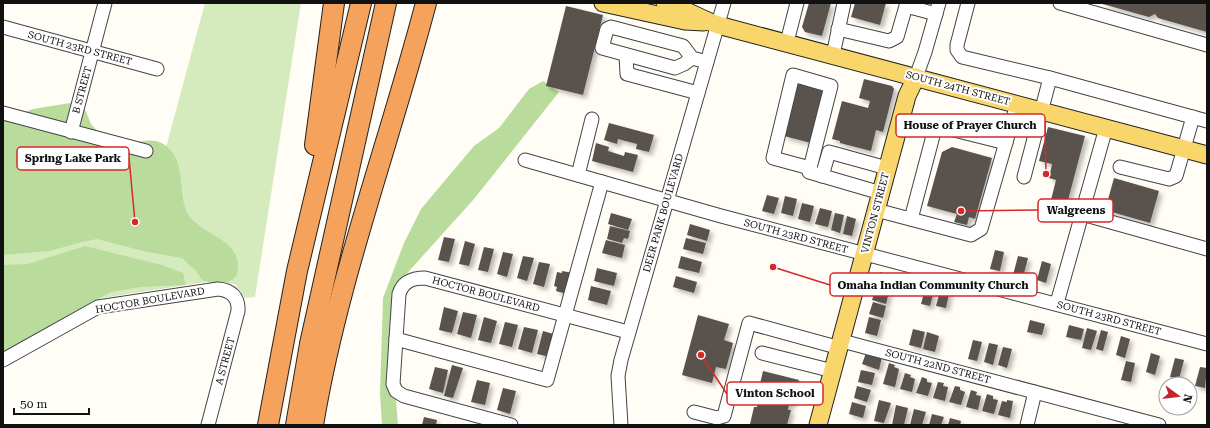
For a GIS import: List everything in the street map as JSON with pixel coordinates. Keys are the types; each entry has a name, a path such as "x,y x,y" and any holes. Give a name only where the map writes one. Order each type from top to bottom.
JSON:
{"highway":[{"path":"297,271 334,3"},
{"path":"268,425 297,271 361,3"},
{"path":"296,425 310,344 386,3"},
{"path":"313,425 322,376 352,258 392,126 426,3"}],"main road":[{"name":"SOUTH 24TH STREET","path":"602,3 685,22 713,23"},
{"name":"SOUTH 24TH STREET","path":"666,3 683,8 713,23 833,54 1207,156"},
{"name":"VINTON STREET","path":"818,425 841,345 906,96 916,77"}],"street":[{"name":"B STREET","path":"71,132 105,3"},
{"name":"DEER PARK BOULEVARD","path":"621,425 618,376 628,332 707,62 713,23 724,3"},
{"path":"787,42 797,3"},
{"path":"833,54 844,3"},
{"path":"968,3 957,45 957,50 962,57 1050,78 1207,121"},
{"path":"1060,3 1207,45"},
{"path":"838,29 889,41 897,37 906,6 937,8"},
{"name":"VINTON STREET","path":"916,77 926,52 937,8"},
{"name":"SOUTH 23RD STREET","path":"3,27 158,69"},
{"path":"692,58 675,68 602,48 607,29 611,27 683,46 692,58 707,62"},
{"path":"626,55 627,74 698,92"},
{"path":"810,168 773,158 793,75 831,86 809,172 881,193"},
{"path":"1024,177 1043,111 1050,78"},
{"path":"876,210 971,235 981,229 1017,104"},
{"path":"3,113 146,151"},
{"path":"1120,167 1169,179 1176,176 1193,117"},
{"path":"578,175 592,119"},
{"path":"911,219 934,132 942,127 1006,143"},
{"path":"1057,303 1106,128"},
{"path":"822,176 829,152 887,168"},
{"name":"SOUTH 23RD STREET","path":"525,160 865,254 1057,303 1207,344"},
{"path":"396,339 547,380 602,182"},
{"path":"1083,208 1207,249"},
{"name":"HOCTOR BOULEVARD","path":"474,420 396,392 393,384 398,294 405,283 416,278 425,278 628,332"},
{"name":"HOCTOR BOULEVARD","path":"3,360 98,307 218,289 225,290 235,297"},
{"name":"A STREET","path":"208,425 238,311 238,305 235,297"},
{"name":"SOUTH 22ND STREET","path":"694,412 717,418 724,416 749,323 1035,392 1159,425"},
{"path":"762,353 833,371"},
{"path":"1027,425 1035,392"},
{"path":"474,420 510,425"}],"green space":[{"path":"205,3 301,3 255,297 245,298 235,284 213,281 95,299 3,350 3,120 162,162"},
{"path":"543,81 559,92 474,199 401,280 391,333 398,425 382,425 380,393 383,298 404,243 421,209 474,146 499,128 529,89"},
{"path":"70,103 84,107 91,124 100,134 119,147 149,140 160,142 172,151 179,167 186,210 191,219 231,248 236,256 238,266 237,273 234,278 230,281 222,283 203,281 195,270 182,258 147,252 97,239 50,251 3,255 3,116 20,114 33,109"},
{"path":"85,246 162,265 183,273 186,285 141,287 111,292 3,354 3,265 28,264"}],"building":[{"path":"809,3 831,3 822,36 805,32 802,27"},
{"path":"855,3 886,3 880,25 851,17"},
{"path":"1099,3 1207,3 1207,32 1158,18 1155,14 1149,17"},
{"path":"566,6 603,15 583,95 546,86"},
{"path":"864,79 892,86 894,89 883,132 876,130 871,151 840,143 840,141 832,139 842,101 868,108 870,101 859,98"},
{"path":"798,84 825,91 811,143 784,136"},
{"path":"609,123 654,135 649,152 636,149 637,144 618,139 617,144 604,140"},
{"path":"1048,127 1085,136 1067,204 1051,200 1056,180 1049,178 1052,164 1039,161"},
{"path":"596,143 609,147 608,151 624,156 625,152 638,155 633,172 592,161"},
{"path":"952,147 992,158 975,219 969,217 967,225 954,222 957,214 927,206 942,152"},
{"path":"1114,178 1159,191 1150,223 1105,210"},
{"path":"767,195 779,198 774,214 762,211"},
{"path":"785,196 797,199 793,216 781,213"},
{"path":"802,203 814,206 810,222 798,219"},
{"path":"820,208 832,211 828,227 815,224"},
{"path":"611,213 632,219 628,230 608,224"},
{"path":"835,213 844,215 840,233 831,230"},
{"path":"847,216 856,219 852,236 843,234"},
{"path":"690,224 710,230 707,241 687,235"},
{"path":"610,226 630,231 628,239 624,238 622,243 607,239"},
{"path":"444,237 455,239 449,262 438,260"},
{"path":"686,238 706,243 703,254 683,249"},
{"path":"606,240 625,245 622,258 602,253"},
{"path":"465,241 475,244 469,266 459,264"},
{"path":"484,247 494,249 488,272 478,270"},
{"path":"995,250 1004,252 1000,271 990,269"},
{"path":"503,252 513,254 507,277 497,274"},
{"path":"523,256 534,258 527,281 517,278"},
{"path":"681,256 702,262 699,273 678,268"},
{"path":"1018,256 1028,258 1023,277 1013,275"},
{"path":"1042,261 1051,264 1046,283 1037,280"},
{"path":"539,262 550,264 544,287 533,284"},
{"path":"597,268 617,273 614,286 594,281"},
{"path":"562,271 573,273 567,294 556,291 557,287 554,286 557,272 562,273"},
{"path":"880,272 893,276 890,288 876,284"},
{"path":"676,276 697,282 694,293 673,287"},
{"path":"926,285 935,287 930,306 921,304"},
{"path":"591,286 611,291 607,305 588,300"},
{"path":"941,287 950,289 946,308 936,306"},
{"path":"876,288 889,292 886,304 872,300"},
{"path":"873,302 886,306 883,318 869,314"},
{"path":"444,307 458,311 452,333 439,330"},
{"path":"463,312 477,315 471,338 457,334"},
{"path":"698,315 729,324 724,340 733,343 726,369 716,367 712,383 682,375"},
{"path":"484,317 497,321 491,343 478,340"},
{"path":"869,317 881,320 877,336 865,333"},
{"path":"1030,320 1045,324 1042,335 1027,332"},
{"path":"505,322 518,325 512,347 499,344"},
{"path":"1069,325 1084,329 1081,340 1066,337"},
{"path":"524,327 538,330 532,353 518,349"},
{"path":"1087,328 1097,331 1091,350 1082,348"},
{"path":"913,329 925,332 921,348 909,345"},
{"path":"1101,330 1108,332 1103,351 1096,349"},
{"path":"543,331 557,335 551,357 537,354"},
{"path":"927,332 939,336 935,352 923,349"},
{"path":"1121,336 1130,339 1125,358 1116,355"},
{"path":"973,340 982,342 977,361 968,359"},
{"path":"989,343 998,345 993,365 984,362"},
{"path":"1003,347 1012,349 1007,368 998,365"},
{"path":"866,353 882,357 879,370 862,364"},
{"path":"1151,353 1160,356 1155,375 1146,372"},
{"path":"1175,358 1184,360 1180,376 1170,376"},
{"path":"1126,361 1135,363 1131,382 1121,380"},
{"path":"889,363 895,365 894,367 899,369 895,387 883,384"},
{"path":"452,365 463,368 453,398 444,396"},
{"path":"435,367 448,370 443,393 429,389"},
{"path":"1200,367 1207,368 1205,388 1198,387 1198,376"},
{"path":"861,370 875,373 872,385 858,382"},
{"path":"763,371 799,380 792,405 789,404 788,410 791,410 787,425 750,424 754,407 757,407 758,402 756,401"},
{"path":"905,373 911,375 910,377 915,379 912,392 900,389"},
{"path":"922,377 927,379 927,382 932,383 928,396 916,393"},
{"path":"477,380 490,383 485,405 471,402"},
{"path":"938,382 944,383 943,386 948,387 945,401 933,398"},
{"path":"857,386 871,390 867,402 854,398"},
{"path":"955,386 960,387 960,390 965,392 961,405 949,402"},
{"path":"503,388 516,391 510,414 497,410"},
{"path":"971,390 977,392 976,395 981,396 978,410 966,407"},
{"path":"987,394 993,396 993,399 998,400 994,414 982,411"},
{"path":"879,400 891,403 884,423 874,421"},
{"path":"1007,400 1013,401 1010,418 998,415 1002,401 1007,402"},
{"path":"852,402 866,406 863,418 849,414"},
{"path":"896,405 908,408 904,425 892,425"},
{"path":"914,409 926,412 922,425 910,425"},
{"path":"932,414 944,417 941,425 929,425"},
{"path":"424,417 437,420 436,425 422,425"},
{"path":"950,418 961,421 960,425 948,425"}],"place":[{"name":"House of Prayer Church","path":"1046,174"},
{"name":"Walgreens","path":"961,211"},
{"name":"Spring Lake Park","path":"135,222"},
{"name":"Omaha Indian Community Church","path":"773,267"},
{"name":"Vinton School","path":"701,355"}]}
